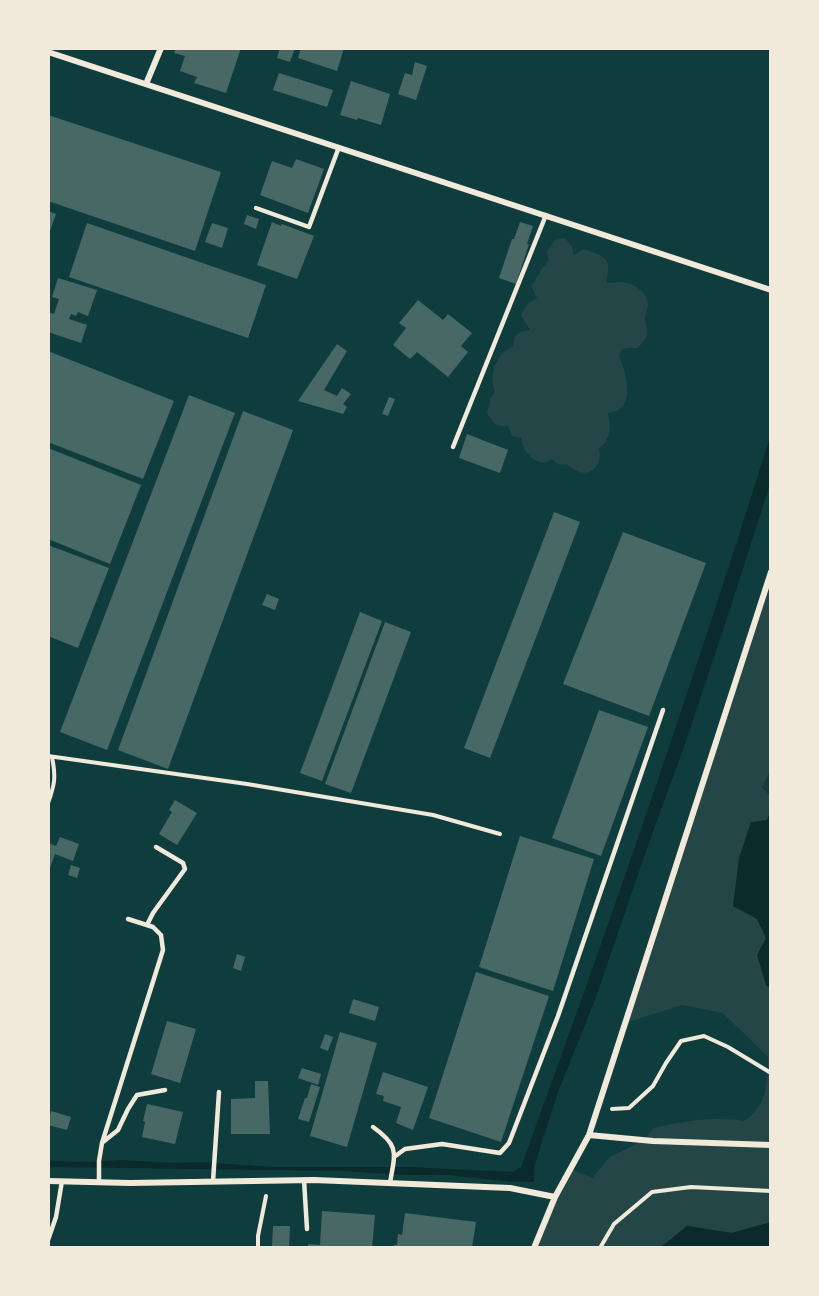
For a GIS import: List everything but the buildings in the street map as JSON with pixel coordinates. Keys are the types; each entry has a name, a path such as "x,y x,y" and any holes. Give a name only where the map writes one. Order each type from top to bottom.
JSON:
{"street":[{"path":"146,84 161,48"},
{"path":"48,52 771,290"},
{"path":"534,1248 555,1197 589,1135 771,572"},
{"path":"589,1135 653,1141 771,1145"},
{"path":"48,1181 304,1180 510,1188 555,1197"}],"lane":[{"path":"256,208 309,227 339,147"},
{"path":"453,447 546,215"},
{"path":"394,1157 405,1149 442,1144 500,1153 509,1143 558,1016 663,710"},
{"path":"147,925 185,869 183,863 156,847"},
{"path":"99,1182 102,1143 163,950 161,935 153,927 128,919"},
{"path":"102,1143 118,1130 137,1095 165,1090"},
{"path":"213,1181 219,1092"},
{"path":"373,1127 386,1137 394,1148 390,1183"},
{"path":"304,1180 307,1229"},
{"path":"48,1240 56,1217 62,1181"}],"path":[{"path":"48,803 56,773 50,757 247,784 433,815 500,834"},
{"path":"597,1111 629,1108 653,1086 681,1041 704,1036 729,1047 771,1073"},
{"path":"258,1248 268,1181"},
{"path":"600,1248 614,1224 652,1192 691,1187 771,1191"}],"shaded area":[{"path":"565,238 572,247 574,255 584,249 606,260 608,269 606,283 621,282 634,286 645,295 648,304 645,316 647,334 645,340 638,348 625,348 619,355 627,388 625,402 616,411 608,413 608,437 599,448 600,456 596,467 586,473 573,469 567,464 559,464 552,459 546,462 536,461 528,454 521,438 512,436 508,426 495,424 487,413 495,391 492,382 495,366 500,356 513,347 515,336 530,330 521,315 537,298 531,286 549,260 547,251 555,240"},
{"path":"771,434 771,481 686,741 595,1000 558,1092 534,1167 534,1182 448,1175 342,1171 48,1167 48,1161 120,1160 274,1167 409,1167 513,1172 521,1167 650,802"},
{"path":"771,572 771,770 762,787 771,797 771,811 767,820 757,919 766,938 766,985 771,989 771,1222 732,1233 687,1226 660,1248 534,1248 570,1169 592,1178 610,1157 645,1140 653,1128 698,1120 744,1121 758,1108 765,1093 768,1057 723,1013 682,1005 625,1023"},
{"path":"771,811 771,989 766,985 757,955 766,938 757,919 733,906 739,858 751,822 767,820"},
{"path":"771,1222 771,1248 660,1248 687,1226 732,1233"}]}
